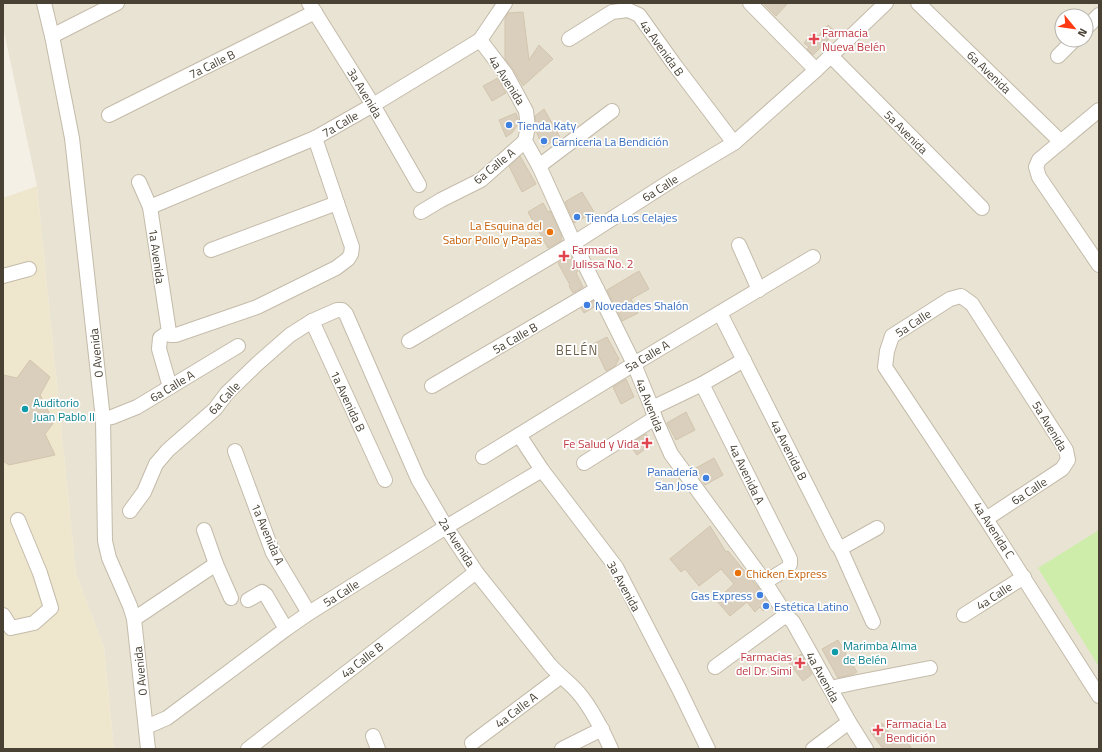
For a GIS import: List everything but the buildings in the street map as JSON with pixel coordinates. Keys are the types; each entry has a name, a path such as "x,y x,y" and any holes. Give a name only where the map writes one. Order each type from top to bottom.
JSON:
{"street":[{"name":"0 Avenida","path":"44,3 72,138 103,419 105,541 109,558 134,618 148,749"},
{"path":"52,36 117,3"},
{"name":"7a Calle","path":"150,207 315,138 373,106 480,40 505,3"},
{"path":"750,3 816,70"},
{"name":"6a Avenida","path":"918,3 1061,142"},
{"name":"6a Calle","path":"409,340 574,243 734,143 831,56 879,5"},
{"name":"3a Avenida","path":"312,8 373,106 419,185"},
{"name":"7a Calle B","path":"109,115 312,8"},
{"name":"4a Avenida B","path":"569,39 612,12 628,10 638,15 734,143"},
{"name":"4a Avenida","path":"480,40 506,74 526,111 528,127 525,141 539,166 574,243 634,364 671,454 765,582 786,615 793,622 849,722 866,749"},
{"path":"1058,56 1066,48"},
{"name":"5a Avenida","path":"831,56 982,208"},
{"path":"1099,110 1039,160 1036,167 1039,177 1099,265"},
{"path":"539,166 612,112"},
{"path":"170,387 159,349 160,338 169,332 171,335 176,335 257,307 336,268 348,259 351,254 352,247 315,138"},
{"name":"6a Calle A","path":"421,212 481,180 525,141"},
{"name":"1a Avenida","path":"139,182 150,207 169,332"},
{"path":"211,250 337,203"},
{"path":"739,245 759,290"},
{"name":"5a Calle A","path":"483,457 634,364 813,257"},
{"path":"3,276 29,269"},
{"name":"5a Calle B","path":"432,386 597,289"},
{"name":"5a Avenida","path":"961,296 972,304 1066,450 1068,460"},
{"name":"5a Calle","path":"885,367 887,351 892,336 950,299 961,296"},
{"name":"6a Calle","path":"130,511 144,492 156,464 168,450 215,409 227,393 257,364 290,335 312,321 337,310 342,310"},
{"name":"2a Avenida","path":"342,310 346,314 418,479 446,527 476,572 560,677 575,689 587,705 602,729 611,749"},
{"name":"4a Avenida B","path":"720,313 837,545 840,548 874,622"},
{"name":"1a Avenida B","path":"312,321 385,480"},
{"name":"6a Calle A","path":"103,419 137,407 238,346"},
{"path":"584,463 653,413 744,360"},
{"name":"4a Avenida C","path":"885,367 986,518 1099,696"},
{"name":"4a Avenida A","path":"702,384 790,560 788,568 765,582"},
{"name":"3a Avenida","path":"519,435 542,470 616,567 708,749"},
{"name":"1a Avenida A","path":"235,450 273,553 309,613"},
{"name":"6a Calle","path":"986,518 1062,469 1068,460"},
{"name":"5a Calle","path":"146,727 167,718 309,613 446,527 542,470"},
{"path":"3,615 11,628 34,623 51,608 40,573 18,520"},
{"path":"840,548 877,528"},
{"path":"204,530 216,564 231,598"},
{"path":"134,618 216,564"},
{"name":"4a Calle B","path":"248,749 476,572"},
{"name":"4a Calle","path":"964,615 1024,577"},
{"path":"248,600 262,592 266,595 286,629"},
{"path":"715,667 786,615"},
{"path":"830,688 930,668"},
{"name":"4a Calle A","path":"472,743 560,677"},
{"path":"813,749 849,722"},
{"path":"562,749 602,729"},
{"path":"373,736 378,749"}],"shaded area":[{"path":"3,3 1099,3 1099,749 114,749 104,647 76,574 37,186 3,27"},
{"path":"37,186 76,574 104,647 114,749 3,749 3,198"}],"green space":[{"path":"1099,530 1099,667 1038,568"}],"place":[{"name":"Farmacia Nueva Belén","path":"814,39"},
{"name":"Tienda Katy","path":"509,125"},
{"name":"Carniceria La Bendición","path":"544,141"},
{"name":"Tienda Los Celajes","path":"577,217"},
{"name":"La Esquina del Sabor Pollo y Papas","path":"550,232"},
{"name":"Farmacia Julissa No. 2","path":"564,256"},
{"name":"Novedades Shalón","path":"587,305"},
{"name":"Auditorio Juan Pablo II","path":"25,409"},
{"name":"Fe Salud y Vida","path":"647,443"},
{"name":"Panadería San Jose","path":"706,478"},
{"name":"Chicken Express","path":"738,573"},
{"name":"Gas Express","path":"760,595"},
{"name":"Estética Latino","path":"766,606"},
{"name":"Marimba Alma de Belén","path":"835,652"},
{"name":"Farmacias del Dr. Simi","path":"800,663"},
{"name":"Farmacia La Bendición","path":"878,730"}],"district":[{"name":"BELÉN","path":"577,350"}]}
